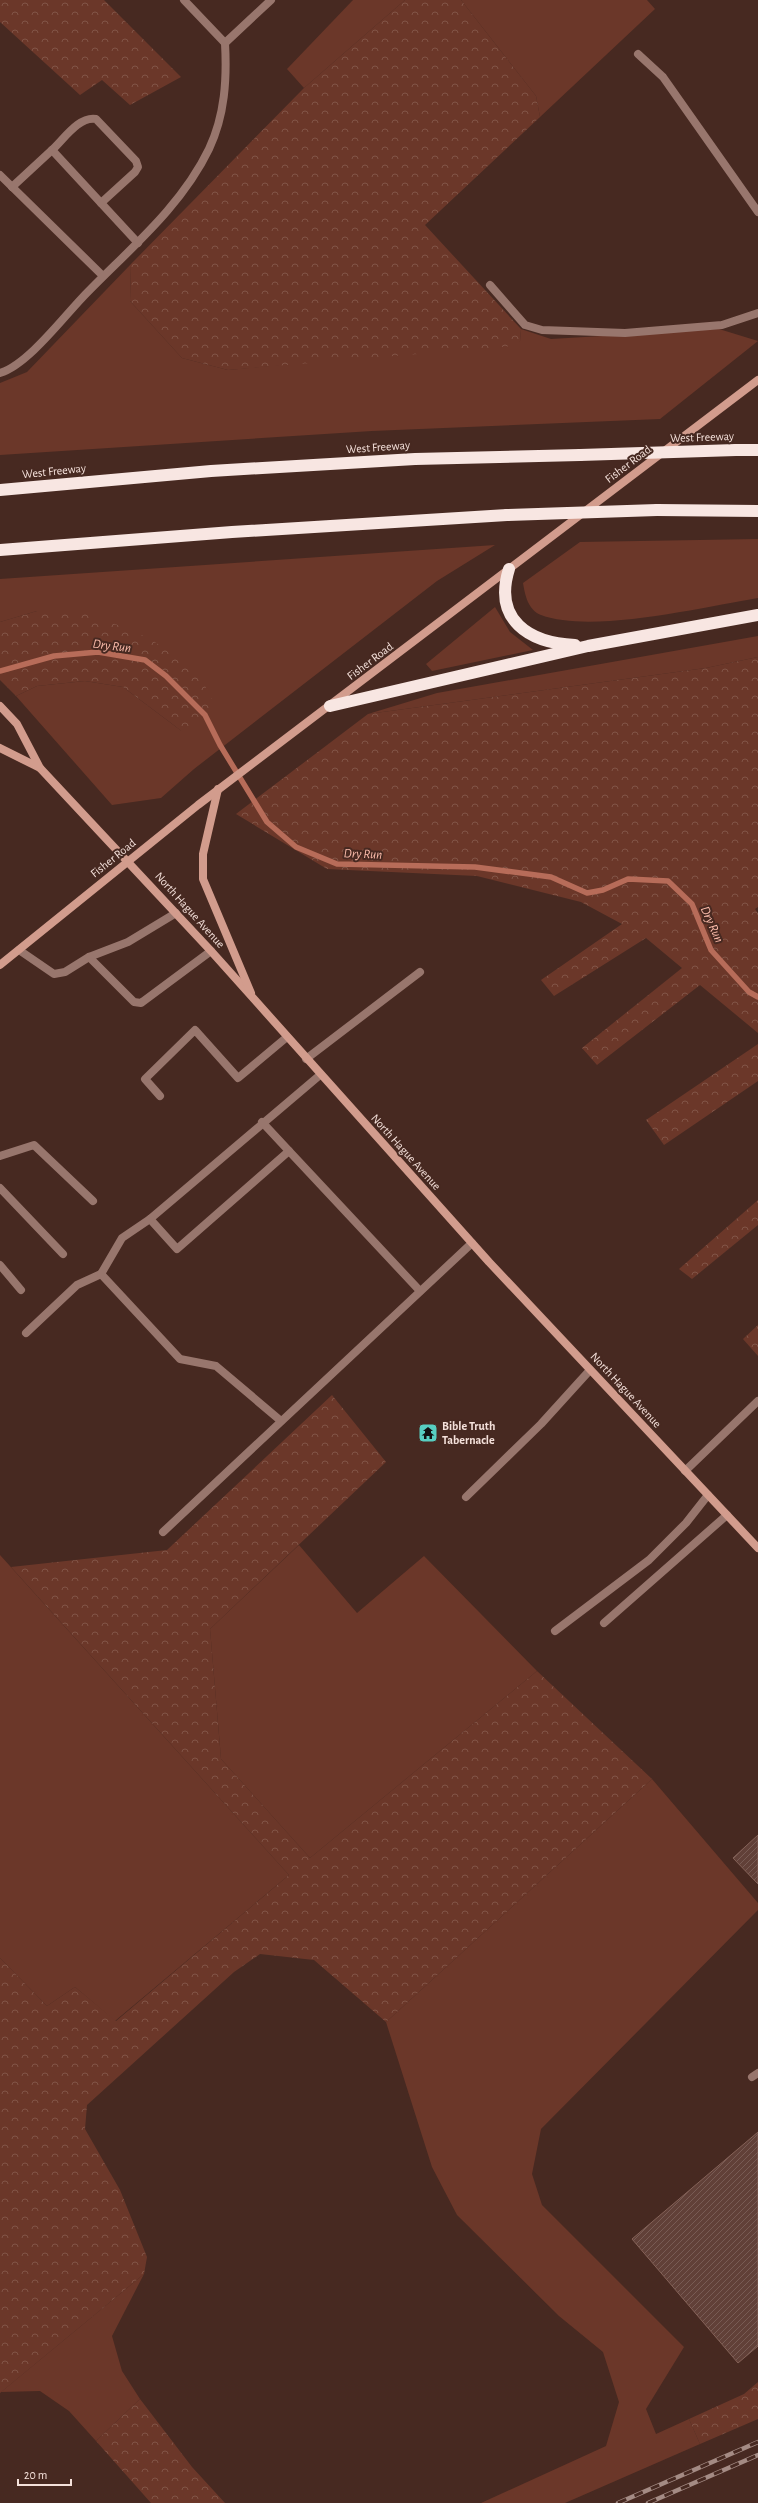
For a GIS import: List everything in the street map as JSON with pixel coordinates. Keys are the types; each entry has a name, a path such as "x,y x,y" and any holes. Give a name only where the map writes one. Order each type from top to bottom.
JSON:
{"highway":[{"name":"West Freeway","path":"0,490 211,471 416,458 758,450"},
{"path":"0,550 232,532 507,515 657,510 758,511"},
{"path":"509,569 504,594 512,617 520,627 543,641 588,646"},
{"path":"330,706 588,646 758,615"}],"main road":[{"name":"Fisher Road","path":"0,965 129,860 254,762 330,706 758,380"},
{"name":"North Hague Avenue","path":"0,706 17,724 40,768 129,860 472,1243 758,1548"},
{"name":"North Hague Avenue","path":"0,748 40,768"},
{"path":"218,790 203,854 203,879 254,1000"}],"lane":[{"path":"0,372 22,361 103,276 138,243 187,186 209,150 219,124 225,95 225,43 184,0"},
{"path":"225,43 271,0"},
{"path":"638,54 663,77 758,212"},
{"path":"12,187 82,121 90,118 96,119 136,161 138,167 135,172 101,203"},
{"path":"52,150 138,243"},
{"path":"0,175 103,276"},
{"path":"490,285 525,325 542,330 624,333 722,325 758,312"},
{"path":"19,950 54,974 65,972 90,957 128,942 176,913"},
{"path":"90,957 134,1002 141,1003 211,951"},
{"path":"306,1059 420,972"},
{"path":"160,1096 145,1078 196,1030 238,1078 287,1037"},
{"path":"26,1333 77,1285 101,1274 122,1238 150,1219 262,1122 320,1075"},
{"path":"262,1122 420,1291"},
{"path":"0,1156 34,1145 93,1201"},
{"path":"150,1219 177,1249 289,1151"},
{"path":"0,1188 63,1254"},
{"path":"163,1532 472,1243"},
{"path":"0,1265 21,1290"},
{"path":"101,1274 180,1359 216,1366 281,1421"},
{"path":"466,1496 541,1424 590,1370"},
{"path":"685,1471 758,1401"},
{"path":"555,1631 650,1560 686,1523 708,1495"},
{"path":"604,1623 727,1515"}],"green space":[{"path":"0,0 104,0 181,77 130,105 102,80 80,95 0,22"},
{"path":"353,0 405,0 304,88 287,69"},
{"path":"405,0 461,0 536,96 540,117 425,225 521,329 520,341 514,346 228,370 182,358 130,301 131,264 304,88"},
{"path":"461,0 647,0 655,9 540,117 536,96"},
{"path":"131,264 130,301 182,358 228,370 520,341 521,329 551,339 719,329 758,341 660,419 372,431 0,455 0,383 27,372"},
{"path":"758,539 758,598 648,617 589,622 563,620 537,613 528,602 523,583 580,542"},
{"path":"495,545 437,581 194,769 161,798 112,805 16,696 37,686 85,681 123,687 183,732 37,611 0,622 0,579"},
{"path":"495,607 510,632 533,650 432,671 426,664"},
{"path":"37,611 89,613 151,639 200,676 214,703 183,732 123,687 85,681 37,686 16,696 0,680 0,622"},
{"path":"758,636 758,657 706,668 368,714 437,693"},
{"path":"758,657 758,907 755,909 758,913 758,1033 700,985 597,1065 582,1048 682,968 646,938 554,996 541,980 622,924 581,902 477,876 327,869 236,814 368,714 706,668"},
{"path":"758,1044 758,1081 664,1145 646,1120"},
{"path":"758,1200 758,1225 692,1279 679,1269"},
{"path":"758,1325 758,1356 743,1339"},
{"path":"332,1395 386,1462 210,1629 221,1759 310,1858 537,1671 652,1779 386,2022 314,1960 260,1954 234,1972 87,2105 85,2129 120,2190 147,2257 144,2274 0,2393 0,1958 47,2006 75,1987 116,2021 289,1875 11,1567 167,1550"},
{"path":"299,1545 357,1613 424,1556 537,1671 310,1858 221,1759 210,1629"},
{"path":"0,1555 289,1875 115,2021 75,1987 47,2006 0,1958"},
{"path":"652,1779 758,1903 758,1910 541,2129 532,2174 542,2205 684,2347 646,2409 656,2434 689,2419 700,2444 565,2503 481,2503 606,2446 619,2402 603,2352 559,2316 457,2215 432,2167 386,2022"},
{"path":"144,2274 112,2336 122,2371 140,2399 96,2441 69,2411 40,2391 1,2392"},
{"path":"758,2382 758,2419 700,2444 689,2419 744,2394"},
{"path":"140,2399 192,2467 225,2503 151,2503 96,2441"}],"building":[{"path":"758,1835 758,1884 733,1858"},
{"path":"758,2132 758,2346 738,2363 632,2239"}],"waterway":[{"name":"Dry Run","path":"0,671 54,656 98,652 145,660 166,676 205,715 220,745 267,822 296,847 337,864 475,867 551,877 587,893 603,890 628,879 668,881 692,904 711,950 749,992 758,997"}],"railway":[{"path":"618,2503 758,2442"},
{"path":"648,2503 758,2455"}],"place":[{"name":"Bible Truth Tabernacle","path":"428,1433"}]}
